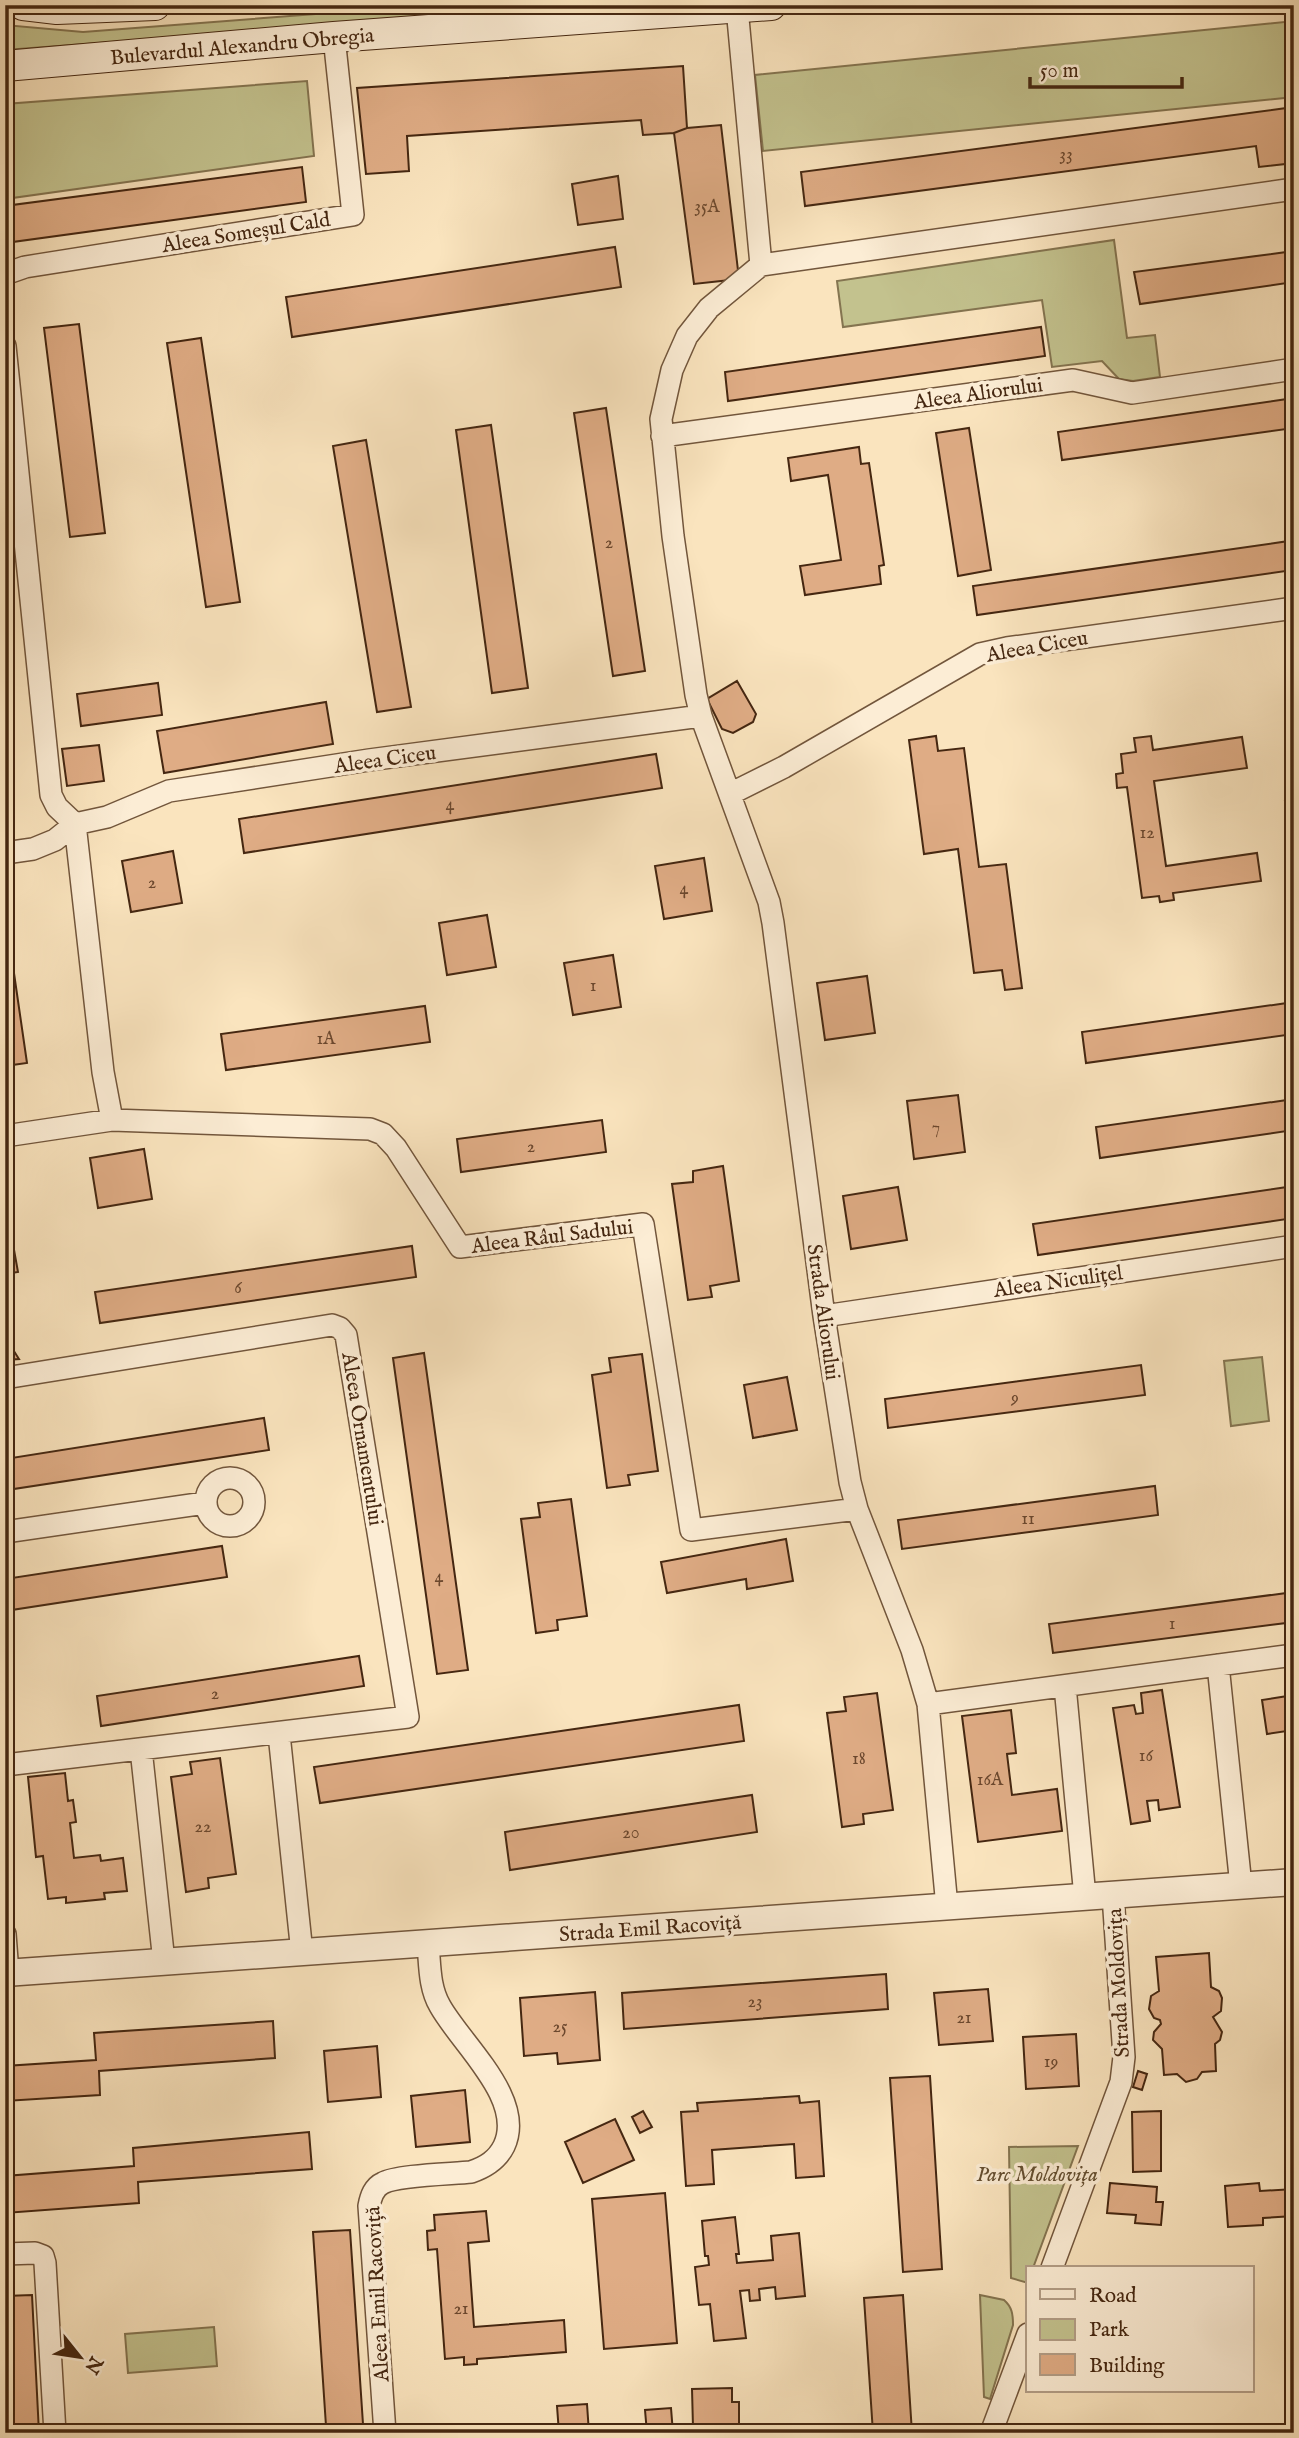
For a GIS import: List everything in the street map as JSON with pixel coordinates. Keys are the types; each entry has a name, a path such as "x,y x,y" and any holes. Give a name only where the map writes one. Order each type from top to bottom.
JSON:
{"main road":[{"path":"23,5 57,9 155,5"},
{"name":"Bulevardul Alexandru Obregia","path":"5,66 334,37 771,5"}],"street":[{"path":"737,8 761,265"},
{"name":"Aleea Someșul Cald","path":"5,274 25,267 353,215 334,37"},
{"path":"701,716 673,536 661,419 667,388 679,351 709,308 761,265 1294,188"},
{"path":"5,346 51,795 57,807 75,824 103,1072 112,1120"},
{"name":"Aleea Aliorului","path":"662,436 1073,380 1132,393 1294,369"},
{"name":"Aleea Ciceu","path":"730,794 784,767 981,654 1007,648 1294,608"},
{"name":"Aleea Ciceu","path":"5,853 33,849 55,840 75,824 107,817 155,795 187,788 701,716"},
{"name":"Strada Aliorului","path":"701,716 769,902 824,1316 850,1482 857,1509 912,1650 928,1704 947,1907"},
{"name":"Aleea Râul Sadului","path":"5,1136 112,1120 370,1129 383,1134 396,1148 460,1247 643,1224 691,1530 857,1509"},
{"name":"Aleea Niculițel","path":"824,1316 1293,1248"},
{"name":"Aleea Ornamentului","path":"5,1378 332,1325 340,1328 346,1335 408,1717 5,1765"},
{"path":"5,1532 205,1503"},
{"path":"928,1704 1294,1655"},
{"path":"1218,1665 1241,1886"},
{"path":"1065,1686 1085,1897"},
{"path":"279,1734 302,1952"},
{"path":"141,1749 164,1962"},
{"name":"Strada Emil Racoviță","path":"7,1973 1294,1882"},
{"name":"Strada Moldovița","path":"1053,2266 1121,2082 1124,2057 1113,1895"},
{"path":"5,1934 7,1973"},
{"name":"Aleea Emil Racoviță","path":"385,2433 369,2206 371,2196 376,2188 392,2180 471,2172 481,2168 489,2164 501,2151 509,2128 508,2116 498,2091 435,1996 428,1944"},
{"path":"5,2254 35,2253 43,2256 46,2263 55,2433"},
{"path":"991,2433 1026,2339"}],"green space":[{"path":"433,5 609,5 5,50 5,25 83,32"},
{"path":"1294,21 1294,97 763,151 755,75"},
{"path":"307,81 314,156 5,199 5,104"},
{"path":"1114,240 1127,338 1155,335 1160,377 1133,381 1119,379 1102,361 1052,367 1042,300 843,327 837,281"},
{"path":"1262,1357 1269,1421 1231,1426 1224,1361"},
{"name":"Parc Moldovița","path":"1078,2146 1034,2266 1026,2266 1026,2282 1011,2278 1009,2147"},
{"path":"980,2295 1004,2300 1013,2317 1013,2325 990,2399 984,2397"},
{"path":"214,2327 217,2366 128,2373 125,2334"}],"building":[{"path":"683,66 687,128 674,133 643,135 641,120 407,136 409,171 366,174 357,88"},
{"path":"1294,107 1294,163 1259,167 1256,146 805,206 801,172"},
{"path":"721,125 739,279 694,284 674,133 687,128"},
{"path":"302,167 306,202 5,243 5,206"},
{"path":"618,176 623,219 578,225 572,184"},
{"path":"615,247 621,287 292,337 286,297"},
{"path":"1294,251 1294,282 1140,304 1134,272"},
{"path":"79,324 105,533 70,537 44,328"},
{"path":"1041,327 1045,356 728,401 725,372"},
{"path":"201,338 240,602 206,607 167,343"},
{"path":"1294,398 1294,428 1062,460 1058,432"},
{"path":"606,408 645,671 613,676 574,413"},
{"path":"491,425 528,688 492,693 456,430"},
{"path":"969,428 991,570 958,576 936,433"},
{"path":"366,440 411,707 377,712 333,446"},
{"path":"859,447 861,464 869,463 884,565 879,566 881,584 805,595 800,566 841,560 828,475 791,481 788,458"},
{"path":"1289,541 1293,570 977,615 973,586"},
{"path":"737,681 756,714 753,722 733,733 722,729 707,699"},
{"path":"158,683 162,715 81,726 77,694"},
{"path":"326,702 333,744 164,773 157,731"},
{"path":"936,736 938,751 964,748 979,867 1006,864 1022,988 1005,990 1002,970 974,973 958,849 924,854 909,740"},
{"path":"1151,736 1153,750 1242,737 1247,768 1154,781 1166,866 1257,853 1261,881 1173,893 1174,900 1160,902 1159,896 1142,898 1127,787 1117,788 1116,774 1123,773 1121,754 1136,752 1134,738"},
{"path":"99,745 104,781 67,786 62,749"},
{"path":"656,754 662,788 244,853 239,819"},
{"path":"1294,800 1294,859 1285,801"},
{"path":"173,851 182,903 131,912 122,861"},
{"path":"704,858 712,911 664,919 655,866"},
{"path":"5,911 27,1063 5,1066"},
{"path":"487,915 496,967 447,975 439,923"},
{"path":"613,955 621,1007 573,1015 564,963"},
{"path":"867,976 875,1033 825,1040 817,983"},
{"path":"1294,1002 1294,1034 1086,1063 1082,1032"},
{"path":"425,1006 430,1042 226,1070 221,1034"},
{"path":"958,1095 965,1152 914,1159 907,1101"},
{"path":"1294,1099 1294,1130 1100,1158 1096,1127"},
{"path":"602,1120 606,1152 461,1172 457,1139"},
{"path":"144,1149 152,1199 98,1208 90,1158"},
{"path":"723,1166 739,1281 710,1286 712,1297 688,1300 672,1184 693,1182 693,1171"},
{"path":"1294,1186 1294,1218 1038,1255 1033,1224"},
{"path":"898,1187 907,1240 851,1249 843,1196"},
{"path":"5,1222 9,1222 18,1272 5,1274"},
{"path":"412,1246 416,1277 100,1323 95,1292"},
{"path":"5,1337 19,1359 5,1360"},
{"path":"424,1353 468,1670 437,1674 393,1358"},
{"path":"642,1354 658,1471 628,1475 630,1485 607,1488 592,1375 611,1372 609,1358"},
{"path":"1141,1365 1145,1395 888,1428 885,1399"},
{"path":"787,1377 797,1430 753,1438 744,1385"},
{"path":"264,1418 269,1450 7,1490 5,1459"},
{"path":"1155,1486 1158,1515 902,1549 898,1520"},
{"path":"571,1499 587,1616 557,1620 558,1630 536,1633 521,1519 540,1517 538,1503"},
{"path":"786,1539 793,1581 747,1589 746,1579 667,1593 661,1562"},
{"path":"222,1546 227,1577 5,1611 5,1579"},
{"path":"1294,1592 1294,1622 1053,1653 1049,1624"},
{"path":"359,1656 364,1686 101,1726 97,1696"},
{"path":"1162,1690 1180,1807 1159,1810 1158,1800 1147,1801 1150,1821 1131,1824 1113,1708 1134,1705 1136,1714 1143,1713 1141,1693"},
{"path":"877,1693 893,1810 863,1814 864,1824 842,1827 827,1713 846,1711 844,1697"},
{"path":"1294,1695 1294,1730 1267,1734 1262,1700"},
{"path":"739,1705 744,1741 320,1803 314,1767"},
{"path":"1011,1710 1016,1753 1007,1754 1012,1795 1057,1789 1062,1831 978,1842 962,1716"},
{"path":"220,1758 236,1874 208,1878 209,1888 186,1892 171,1777 192,1774 190,1762"},
{"path":"65,1773 68,1801 73,1800 76,1822 70,1823 74,1858 100,1855 101,1861 123,1858 127,1891 104,1893 105,1899 66,1903 66,1897 48,1899 43,1856 36,1857 28,1777"},
{"path":"752,1795 757,1832 510,1870 505,1832"},
{"path":"1209,1953 1211,1987 1219,1991 1222,1998 1221,2011 1213,2017 1222,2032 1220,2040 1215,2044 1216,2071 1202,2072 1197,2079 1186,2082 1177,2074 1164,2075 1162,2049 1153,2040 1154,2032 1161,2024 1149,2009 1151,1996 1159,1991 1156,1957"},
{"path":"886,1974 888,2009 624,2029 622,1993"},
{"path":"988,1989 993,2041 939,2045 934,1993"},
{"path":"595,1992 600,2060 558,2064 557,2053 524,2056 520,1998"},
{"path":"273,2021 275,2058 99,2071 100,2095 5,2101 5,2066 96,2060 94,2033"},
{"path":"1076,2034 1079,2086 1026,2089 1023,2037"},
{"path":"377,2046 381,2097 328,2102 324,2051"},
{"path":"1138,2071 1147,2074 1142,2090 1133,2087"},
{"path":"930,2076 942,2269 903,2272 890,2078"},
{"path":"465,2090 470,2142 416,2147 411,2096"},
{"path":"799,2096 800,2103 819,2101 824,2176 796,2178 794,2144 712,2150 714,2184 686,2186 681,2112 698,2111 697,2103"},
{"path":"643,2111 652,2127 640,2133 632,2117"},
{"path":"1161,2111 1161,2171 1133,2172 1132,2112"},
{"path":"615,2119 634,2160 583,2183 565,2142"},
{"path":"309,2132 312,2169 138,2182 139,2203 5,2213 5,2176 134,2166 133,2148"},
{"path":"1110,2183 1157,2187 1156,2202 1163,2202 1161,2225 1135,2223 1136,2215 1107,2213"},
{"path":"1259,2183 1260,2191 1294,2189 1294,2216 1263,2218 1263,2225 1228,2227 1225,2186"},
{"path":"665,2193 677,2343 604,2349 592,2199"},
{"path":"486,2211 489,2241 468,2243 474,2327 564,2320 566,2352 477,2359 477,2364 464,2365 464,2357 445,2359 437,2249 428,2250 427,2231 435,2230 434,2215"},
{"path":"735,2217 739,2254 736,2254 737,2263 773,2260 771,2236 799,2233 805,2296 776,2299 775,2287 759,2289 760,2300 750,2301 749,2290 740,2291 746,2338 714,2341 710,2304 699,2305 695,2267 709,2265 708,2256 705,2256 702,2221"},
{"path":"350,2230 363,2424 326,2426 313,2232"},
{"path":"32,2295 39,2433 5,2433 5,2296"},
{"path":"903,2295 912,2433 873,2433 864,2298"},
{"path":"732,2388 732,2402 739,2402 739,2433 698,2433 698,2427 693,2427 692,2389"},
{"path":"587,2404 589,2433 559,2433 557,2406"},
{"path":"671,2408 673,2433 647,2433 645,2410"},
{"path":"274,2425 275,2433 148,2433"}]}
